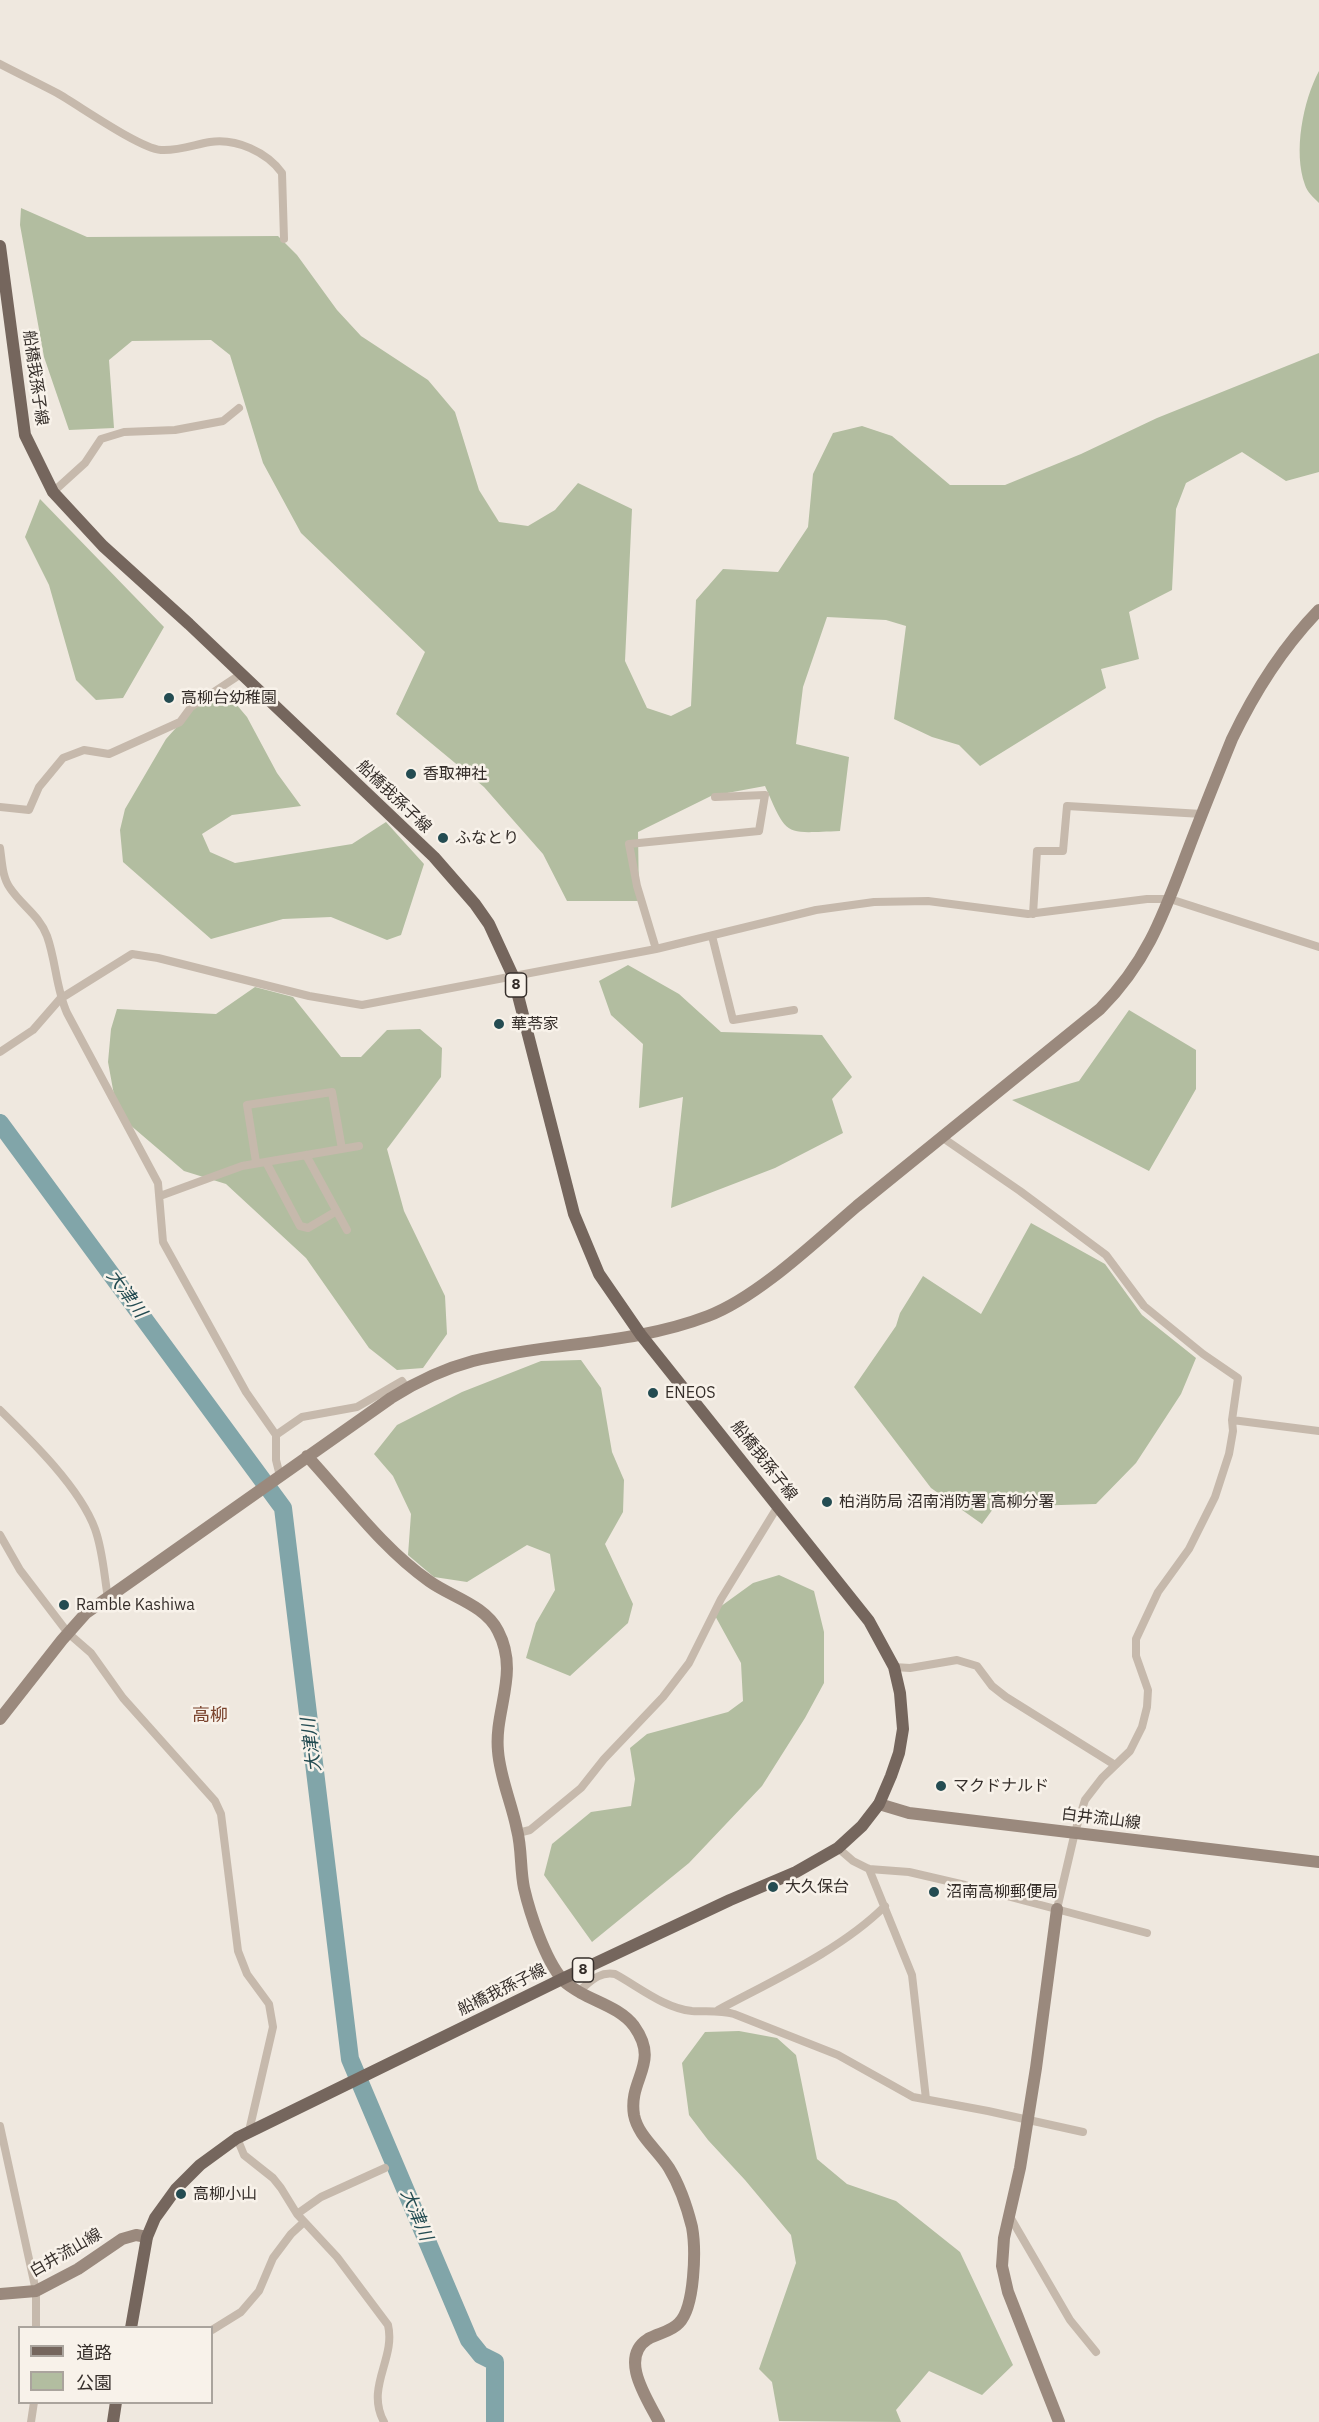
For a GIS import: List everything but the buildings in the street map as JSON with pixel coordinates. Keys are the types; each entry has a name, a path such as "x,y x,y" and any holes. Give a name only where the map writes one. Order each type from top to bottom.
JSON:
{"main road":[{"name":"船橋我孫子線","path":"0,246 26,435 53,492 103,546 189,624 454,879 489,924 513,976 574,1214 599,1274 641,1335 869,1622 894,1667 900,1693 903,1729 899,1753 879,1803 862,1826 838,1848 796,1872 730,1900 562,1979 249,2131 200,2165 176,2189 155,2218 147,2237 131,2326"},
{"path":"113,2422 116,2404"}],"street":[{"path":"0,64 57,93 139,142 159,150 186,149 210,142 225,141 261,153 282,173 284,239"},
{"path":"53,492 85,463 101,439 124,432 175,430 223,421 239,408"},
{"path":"0,1719 86,1613 407,1388 442,1371 472,1362 506,1354 641,1335 675,1327 728,1307 784,1267 1100,1009 1119,990 1146,951 1170,899 1232,739 1247,708 1271,667 1319,610"},
{"path":"0,807 29,810 39,786 63,758 84,750 109,754 180,722 191,707 240,674"},
{"path":"656,949 637,886 630,844 759,831 765,795 716,797"},
{"path":"1034,914 1037,851 1063,851 1067,806 1202,814"},
{"path":"0,848 6,882 36,916 47,936 60,999 158,1183 163,1242 246,1392 276,1435 278,1478"},
{"path":"0,1052 33,1030 60,999 132,954 205,969 309,996 362,1005 656,949 783,916 874,902 928,902 997,912 1034,914 1148,899 1170,899 1319,947"},
{"path":"712,936 732,1020 794,1010"},
{"path":"335,1212 308,1228 300,1226 261,1162 246,1105 332,1092 342,1149"},
{"path":"943,1138 1020,1191 1106,1255 1144,1306 1203,1354 1238,1378 1229,1454 1208,1514 1190,1549 1158,1592 1136,1639 1136,1656 1148,1690 1142,1727 1130,1751 1091,1790 1085,1800 1057,1909 1050,1974 1028,2120 1004,2238 1004,2277 1024,2335 1059,2422"},
{"path":"160,1196 242,1166 359,1146"},
{"path":"306,1155 335,1212 347,1230"},
{"path":"276,1435 302,1417 357,1407 402,1381 407,1388"},
{"path":"0,1410 60,1475 82,1503 95,1530 108,1598"},
{"path":"1232,1420 1319,1431"},
{"path":"307,1456 392,1549 429,1581 482,1613 498,1631 504,1645 508,1666 507,1689 497,1740 498,1754 518,1833 523,1884 530,1910 544,1947 562,1979 579,1991 620,2012 642,2039 645,2063 636,2087 634,2114 644,2138 667,2165 676,2182 692,2229 695,2253 694,2271 686,2313 681,2322 641,2344 636,2353 635,2362 640,2384 659,2422"},
{"path":"518,1833 530,1830 581,1788 604,1758 663,1697 689,1663 721,1599 778,1506"},
{"path":"0,1535 20,1570 68,1633 91,1653 123,1698 208,1791 221,1814 238,1951 247,1974 269,2004 273,2027 249,2131"},
{"path":"894,1667 910,1668 957,1660 977,1666 992,1686 1006,1697 1115,1765"},
{"name":"白井流山線","path":"879,1803 909,1813 1319,1862"},
{"path":"838,1848 853,1861 869,1869 909,1872 1147,1933"},
{"path":"869,1869 912,1975 926,2099"},
{"path":"716,2010 788,1973 873,1917 885,1906"},
{"path":"579,1991 596,1976 607,1972 615,1974 673,2006 691,2011 716,2010 734,2013 838,2055 913,2097 1083,2132"},
{"path":"0,2126 36,2291 36,2326"},
{"path":"237,2138 244,2155 273,2178 297,2214 337,2257 388,2325 391,2337 377,2390 380,2413 384,2422"},
{"path":"297,2214 321,2197 385,2168"},
{"path":"1009,2215 1070,2320 1096,2352"},
{"path":"213,2329 241,2312 260,2291 273,2258 291,2234 304,2222"},
{"name":"白井流山線","path":"0,2294 25,2294 36,2291 78,2269 122,2239 136,2235 147,2237"},
{"path":"31,2422 34,2404"}],"green space":[{"path":"1319,71 1319,203 1306,188 1300,157 1300,142 1308,97"},
{"path":"21,208 87,237 278,236 297,255 337,310 361,336 428,380 455,412 479,490 499,522 528,526 555,510 578,483 632,509 625,661 647,708 671,716 691,706 696,600 723,569 778,572 808,527 813,474 833,433 862,426 892,436 950,485 1005,485 1081,454 1157,418 1319,353 1319,472 1286,481 1242,452 1186,483 1176,509 1172,590 1129,612 1139,659 1101,669 1106,688 980,766 959,745 932,737 894,719 906,626 886,620 827,617 803,687 796,744 849,757 840,831 808,832 790,829 784,824 765,786 711,796 638,832 639,901 567,901 543,854 484,787 396,714 425,652 301,533 263,463 230,355 211,340 132,341 109,360 114,428 69,430 44,357 20,225"},
{"path":"40,499 164,627 123,698 96,700 76,680 49,585 25,537"},
{"path":"225,691 247,717 277,773 301,806 232,815 202,834 210,852 235,863 352,844 386,822 424,864 401,935 387,940 331,917 283,919 211,939 123,862 120,830 125,809 166,739 193,709"},
{"path":"628,965 679,994 721,1032 822,1035 852,1077 832,1099 843,1133 775,1168 671,1208 683,1097 639,1108 643,1044 611,1015 599,981"},
{"path":"255,987 293,997 341,1057 361,1057 387,1030 420,1029 442,1048 441,1077 387,1149 404,1211 445,1296 447,1334 423,1368 397,1370 369,1348 306,1258 226,1184 184,1171 129,1124 114,1095 108,1062 111,1029 117,1009 216,1014"},
{"path":"1129,1010 1196,1050 1196,1089 1149,1171 1012,1100 1079,1081"},
{"path":"1031,1223 1105,1264 1142,1315 1196,1358 1181,1394 1136,1463 1096,1504 1026,1506 1001,1498 982,1524 931,1488 854,1387 896,1326 900,1313 923,1276 981,1314"},
{"path":"581,1360 601,1388 612,1452 624,1480 623,1512 605,1544 633,1604 628,1623 570,1676 526,1658 536,1623 555,1590 550,1554 527,1545 467,1582 434,1577 408,1555 411,1514 393,1476 374,1454 397,1425 462,1392 541,1361"},
{"path":"779,1575 814,1591 824,1632 824,1683 762,1786 689,1863 592,1942 544,1875 552,1844 591,1812 631,1806 635,1779 630,1748 647,1734 728,1712 743,1701 741,1663 713,1612 753,1583"},
{"path":"739,2031 777,2038 796,2055 817,2159 847,2184 896,2201 960,2252 1013,2365 982,2395 929,2371 896,2410 901,2422 779,2421 772,2382 759,2369 796,2263 791,2235 689,2115 682,2063 705,2032"}],"waterway":[{"name":"大津川","path":"0,1123 283,1508 350,2059 469,2340 481,2355 495,2362 495,2422"}],"place":[{"name":"高柳台幼稚園","path":"169,698"},
{"name":"香取神社","path":"411,774"},
{"name":"ふなとり","path":"443,838"},
{"name":"華苓家","path":"499,1024"},
{"name":"ENEOS","path":"653,1393"},
{"name":"柏消防局 沼南消防署 高柳分署","path":"827,1502"},
{"name":"Ramble Kashiwa","path":"64,1605"},
{"name":"マクドナルド","path":"941,1786"},
{"name":"大久保台","path":"773,1887"},
{"name":"沼南高柳郵便局","path":"934,1892"},
{"name":"高柳小山","path":"181,2194"}],"district":[{"name":"高柳","path":"210,1716"}]}
